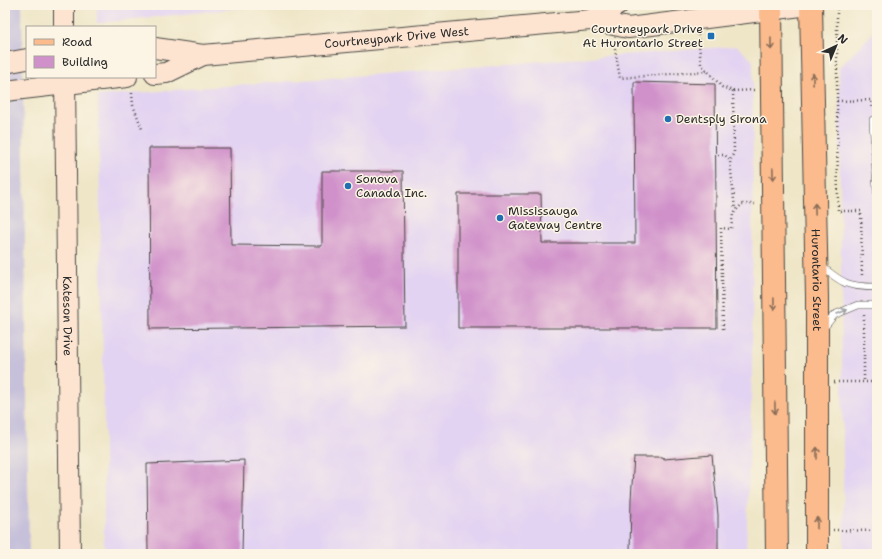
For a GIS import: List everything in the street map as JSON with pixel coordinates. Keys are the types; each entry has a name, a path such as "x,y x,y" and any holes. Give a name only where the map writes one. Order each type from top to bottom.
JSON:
{"main road":[{"path":"64,5 64,26"},
{"name":"Courtneypark Drive West","path":"590,20 618,5"},
{"name":"Courtneypark Drive West","path":"156,48 203,55 590,20 628,28 771,7 810,5"},
{"name":"Hurontario Street","path":"810,5 817,336 817,554"},
{"path":"771,7 776,554"},
{"name":"Courtneypark Drive West","path":"156,74 166,73 203,55"},
{"path":"5,62 26,59"},
{"path":"5,91 65,81 129,85"},
{"name":"Kateson Drive","path":"65,81 70,554"}],"lane":[{"path":"875,120 877,191"},
{"path":"816,262 834,277 853,287 877,287"},
{"path":"817,336 834,315 858,306 877,305"}],"path":[{"path":"837,5 838,211 861,211 862,287"},
{"path":"697,19 701,64 722,87 733,91 734,152 730,161 736,210"},
{"path":"615,49 620,78 707,71"},
{"path":"129,85 133,105 142,129"},
{"path":"837,101 871,100 875,120"},
{"path":"718,155 725,156 730,161"},
{"path":"723,329 721,228 731,228 733,214 742,204 773,204"},
{"path":"864,305 864,382"},
{"path":"817,381 877,382"},
{"path":"817,530 876,531"}],"shaded area":[{"path":"5,5 22,5 29,554 5,554"},
{"path":"97,5 269,5 97,23"},
{"path":"874,32 877,32 877,554 844,554 839,68"},
{"path":"737,46 753,61 752,373 746,554 104,554 104,418 98,96"}],"building":[{"name":"Mississauga Gateway Centre","path":"634,82 715,84 717,328 458,328 458,194 541,194 542,243 635,243"},
{"path":"149,148 230,148 231,245 322,246 322,171 403,171 405,326 150,329"},
{"path":"712,455 718,515 718,554 630,554 631,499 634,457 663,457 664,459"},
{"path":"244,460 242,554 148,554 147,464"}],"place":[{"name":"Courtneypark Drive At Hurontario Street","path":"711,36"},
{"name":"Dentsply Sirona","path":"668,119"},
{"name":"Sonova Canada Inc.","path":"348,186"},
{"name":"Mississauga Gateway Centre","path":"500,218"}]}
